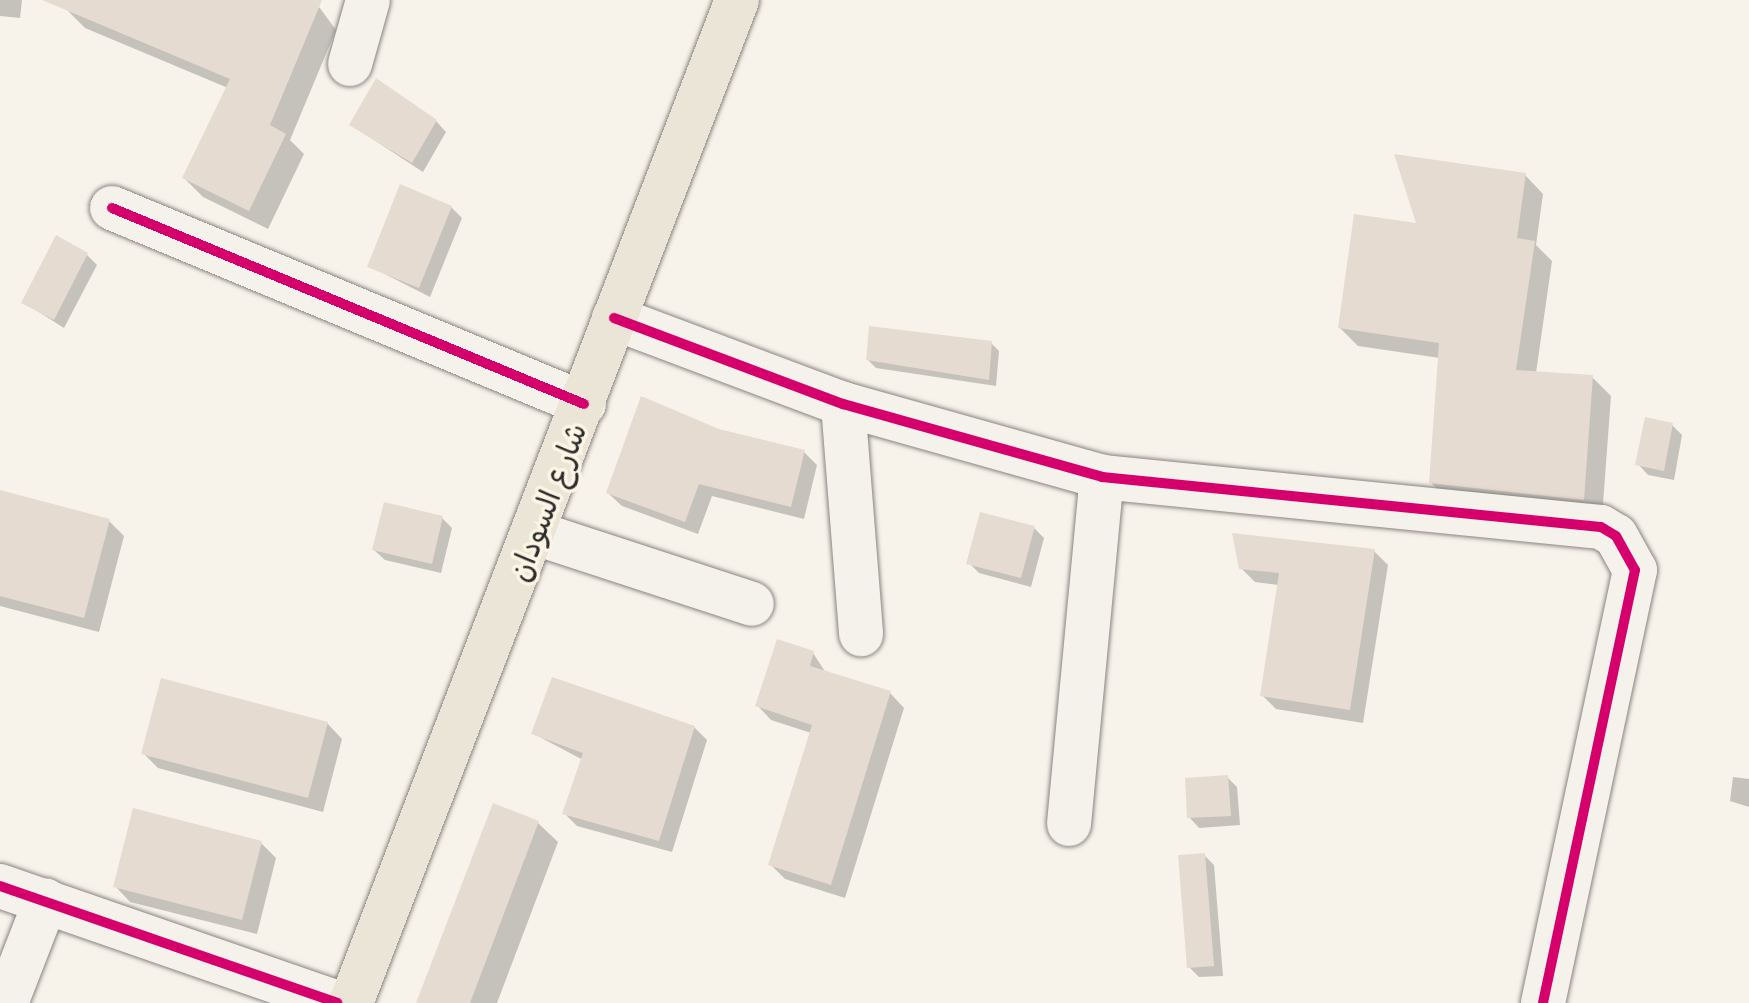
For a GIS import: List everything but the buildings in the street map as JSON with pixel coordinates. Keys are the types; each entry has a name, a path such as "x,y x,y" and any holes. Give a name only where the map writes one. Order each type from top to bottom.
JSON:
{"main road":[{"name":"شارع السودان","path":"351,1003 535,533 737,0"}],"street":[{"path":"350,64 368,0"},
{"path":"112,208 584,404"},
{"path":"614,318 843,404 1102,477 1601,527 1624,543 1633,585 1543,1003"},
{"path":"843,404 861,634"},
{"path":"1069,824 1102,477"},
{"path":"535,533 752,604"},
{"path":"0,886 337,1003"},
{"path":"6,1003 46,900"}],"cycle path":[{"path":"112,208 584,404"},
{"path":"614,318 843,404 1102,477 1601,527 1616,536 1635,570 1543,1003"},
{"path":"0,886 337,1003"}]}
